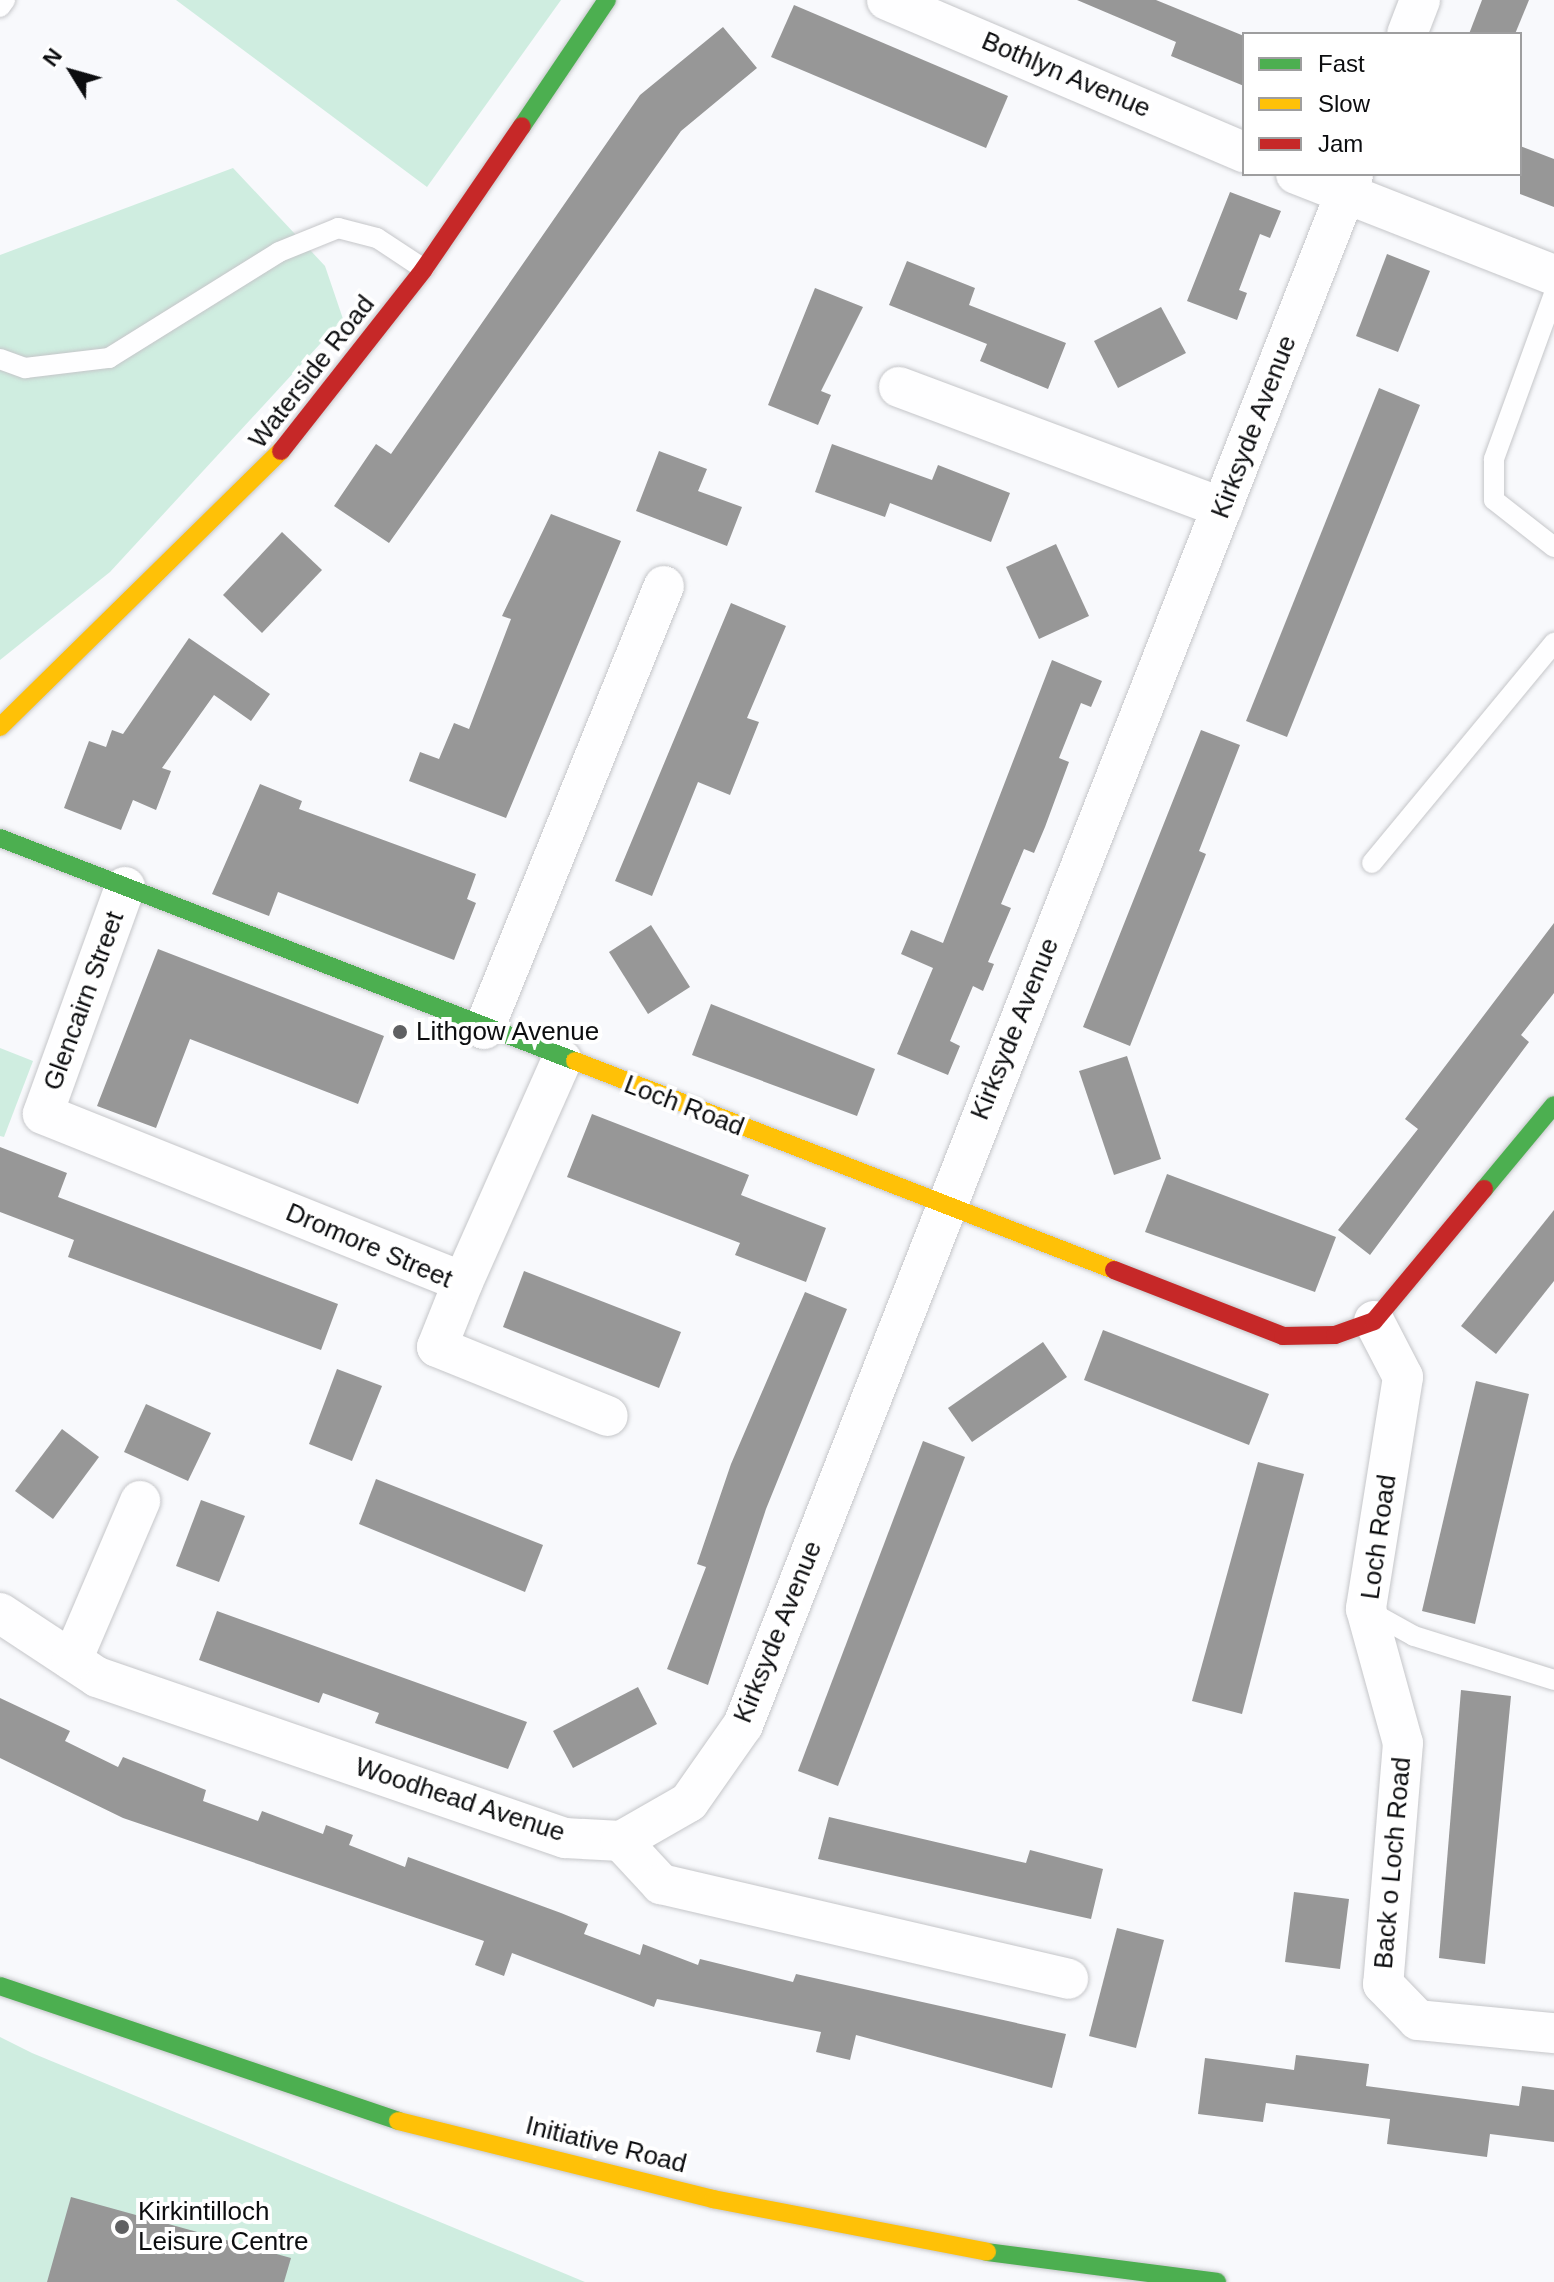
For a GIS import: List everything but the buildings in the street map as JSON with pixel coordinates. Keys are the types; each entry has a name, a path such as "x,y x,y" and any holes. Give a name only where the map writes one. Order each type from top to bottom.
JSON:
{"main road":[{"name":"Waterside Road","path":"0,727 277,460 424,269 607,0"},
{"name":"Loch Road","path":"0,838 562,1060 1283,1336 1335,1335 1374,1321"},
{"path":"1374,1321 1554,1105"},
{"name":"Initiative Road","path":"0,1986 337,2106 713,2199 928,2245 1217,2282"}],"street":[{"name":"Bothlyn Avenue","path":"887,0 1242,151"},
{"path":"1408,32 1420,0"},
{"path":"1306,176 1349,185 1554,275"},
{"name":"Kirksyde Avenue","path":"621,1841 689,1802 743,1725 943,1204 1349,185"},
{"path":"899,387 1222,508"},
{"path":"484,1029 664,586"},
{"name":"Glencairn Street","path":"43,1114 125,887"},
{"path":"463,1282 562,1060"},
{"name":"Dromore Street","path":"43,1114 463,1282 437,1347 608,1416"},
{"name":"Loch Road","path":"1366,1609 1403,1377 1374,1321"},
{"path":"72,1660 140,1501"},
{"name":"Back o Loch Road","path":"1366,1609 1403,1743 1383,1984 1418,2020 1554,2033"},
{"name":"Woodhead Avenue","path":"0,1613 97,1677 565,1838 621,1841"},
{"path":"621,1841 661,1884 1068,1979"}],"lane":[{"path":"0,7 5,0"},
{"path":"0,359 25,368 109,358 279,252 338,228 377,238 424,269"},
{"path":"1554,294 1494,459 1494,500 1554,547"},
{"path":"1372,863 1554,643"},
{"name":"Loch Road","path":"1366,1609 1414,1636 1554,1680"}],"green space":[{"path":"176,0 561,0 427,187"},
{"path":"233,168 325,266 343,319 110,572 0,660 0,255"},
{"path":"0,1048 33,1061 4,1137 0,1136"},
{"path":"0,2037 32,2053 585,2282 0,2282"}],"traffic: fast":[{"path":"522,126 607,0"},
{"path":"0,838 575,1061"},
{"path":"1484,1189 1554,1105"},
{"path":"0,1986 398,2121"},
{"path":"987,2252 1217,2282"}],"traffic: slow":[{"path":"0,727 281,451"},
{"path":"575,1061 1114,1270"},
{"path":"398,2121 713,2199 987,2252"}],"traffic: jam":[{"path":"281,451 424,269 522,126"},
{"path":"1114,1270 1283,1336 1335,1335 1374,1321 1484,1189"}],"place":[{"name":"Lithgow Avenue","path":"400,1032"},
{"name":"Kirkintilloch Leisure Centre","path":"122,2227"}]}
